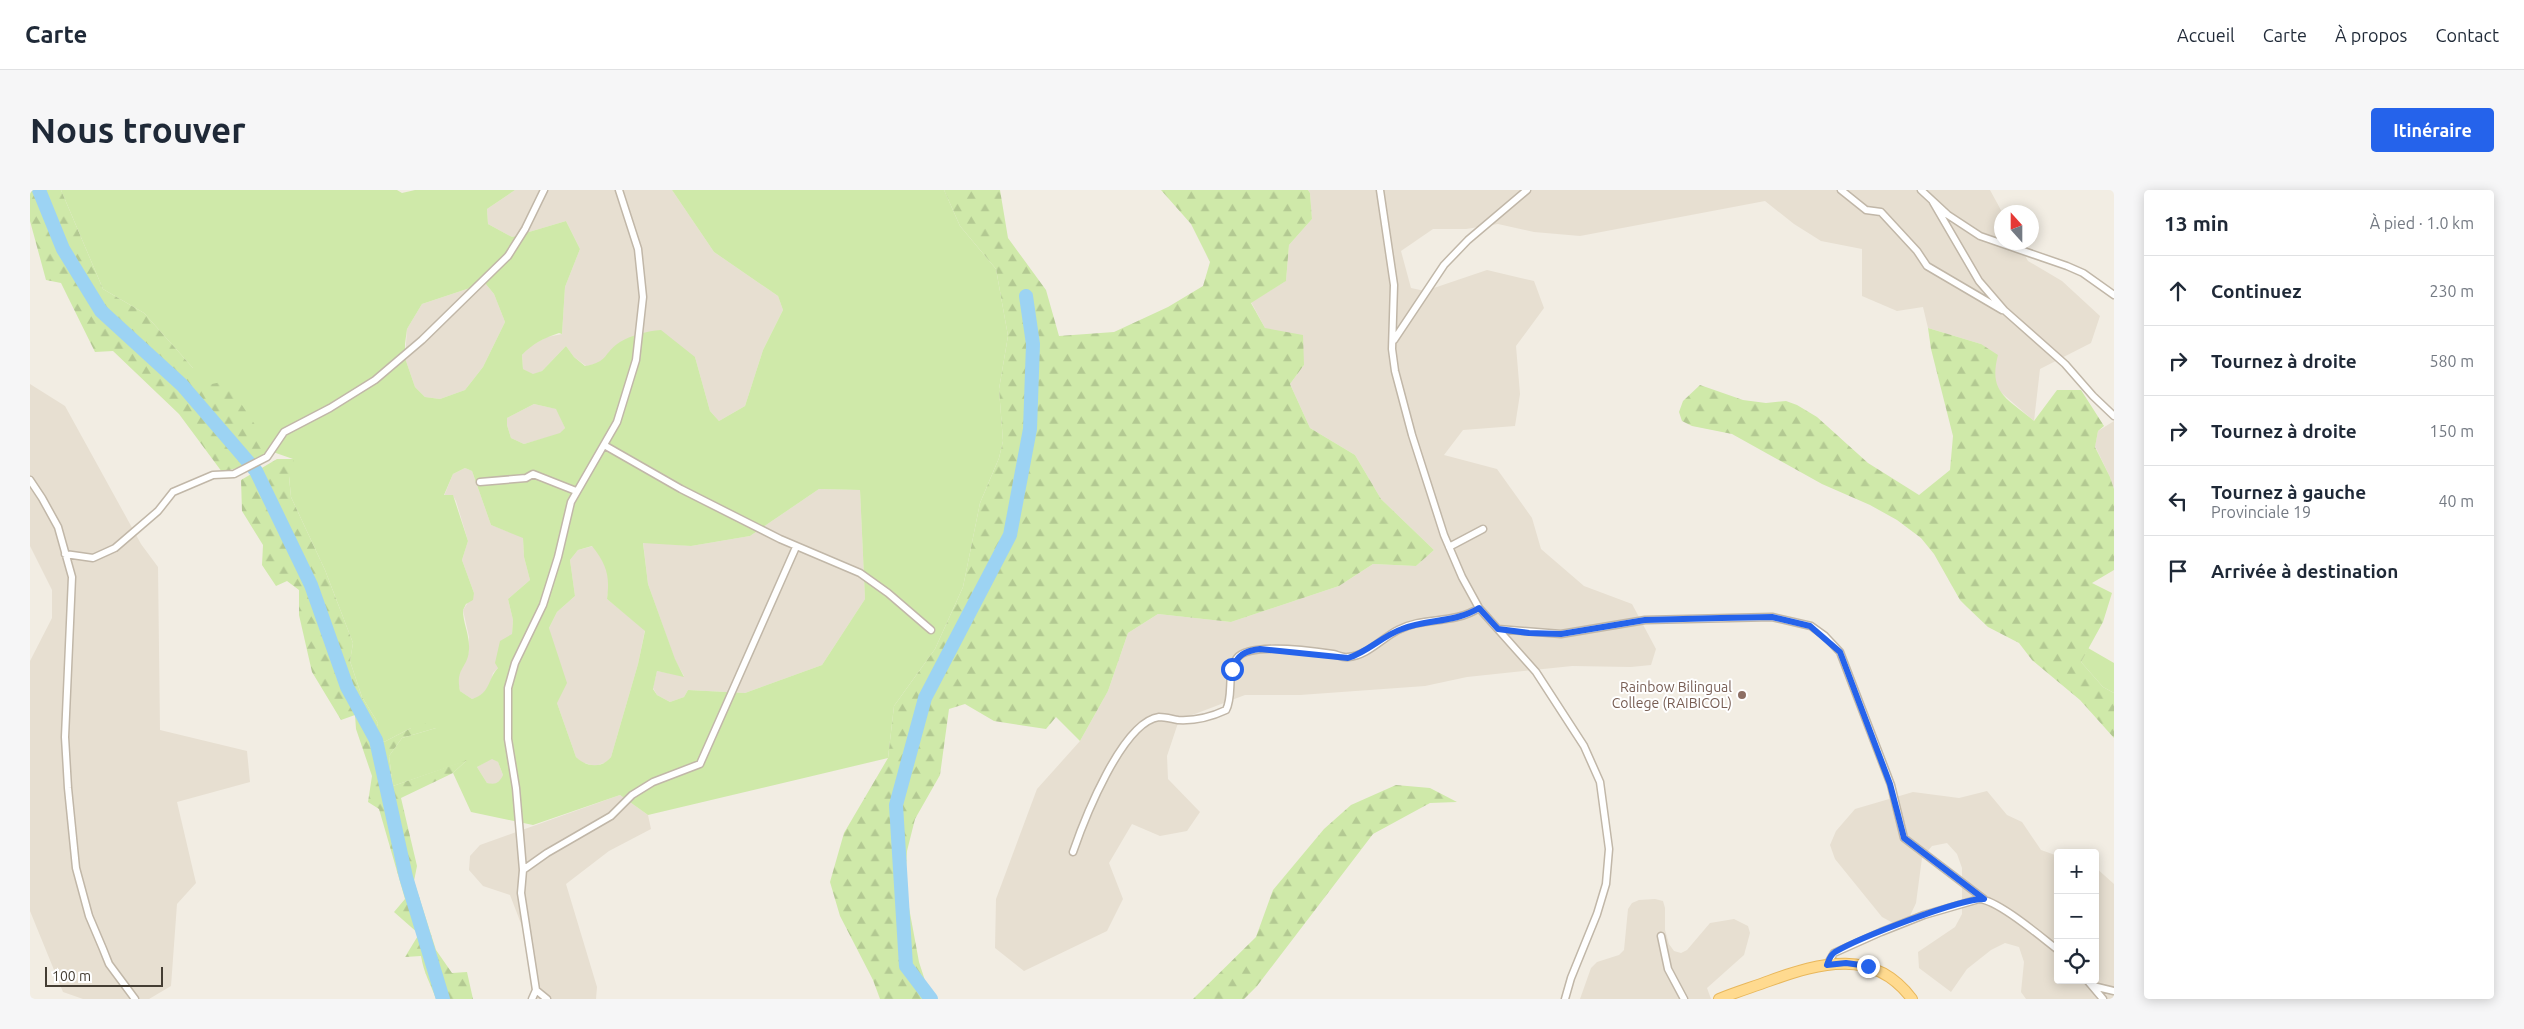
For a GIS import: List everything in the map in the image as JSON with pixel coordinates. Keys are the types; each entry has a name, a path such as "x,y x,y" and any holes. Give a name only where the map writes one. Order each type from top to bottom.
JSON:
{"main road":[{"path":"1719,999 1786,975 1827,965 1846,963 1868,966 1896,981 1912,999"}],"street":[{"path":"65,554 93,558 115,548 158,511 173,492 213,475 234,474 267,457 284,432 330,408 375,380 422,340 508,256 525,229 544,190"},
{"path":"532,999 536,990 521,893 523,870 516,788 508,739 508,688 515,662 543,605 576,490 617,422 636,360 643,297 638,249 619,190"},
{"path":"1380,190 1394,285 1393,341 1398,389 1449,547 1479,608 1536,672 1584,746 1600,782 1606,812 1609,849 1606,884 1597,914 1571,978 1565,999"},
{"path":"1393,341 1444,265 1468,240 1527,190"},
{"path":"1840,190 1866,210 1881,212 1917,251 1926,266 2004,310"},
{"path":"1921,190 1961,225 1980,236 2067,266 2083,274 2114,295"},
{"path":"1933,202 1980,281 2004,310 2065,364 2093,396 2114,416"},
{"path":"604,445 681,489 796,547 860,573 888,593 930,630"},
{"path":"480,482 526,478 537,475 576,490"},
{"path":"30,480 53,517 72,577 65,737 68,797 76,868 89,916 109,964 135,999"},
{"path":"1449,547 1483,529"},
{"path":"523,870 547,853 611,816 632,795 653,782 700,764 796,547"},
{"path":"1073,852 1084,820 1106,772 1122,748 1148,721 1160,717 1198,719 1226,710 1230,703 1232,669 1236,659 1246,651 1260,649 1294,651 1348,658 1360,654 1399,629 1418,624 1450,620 1468,615 1479,608"},
{"path":"1498,629 1561,634 1645,620 1772,617 1810,626 1840,652 1890,784 1904,838 1984,899 2026,925 2054,947"},
{"path":"1827,965 1834,953 1881,932 1924,915 1974,900 1984,899"},
{"path":"1662,936 1668,968 1684,999"},
{"path":"2093,986 2114,991"},
{"path":"2093,986 2103,999"},
{"path":"536,990 547,999"}],"shaded area":[{"path":"515,190 672,190 714,252 778,296 783,310 763,350 745,406 719,421 710,411 695,357 619,343 600,363 586,366 574,357 566,346 542,371 533,375 523,369 522,355 529,347 547,337 562,334 565,287 580,249 566,221 512,237 488,224 487,209"},
{"path":"1308,190 1990,190 1998,205 1994,205 1994,250 2022,250 2028,261 2062,281 2100,316 2091,343 2040,369 2034,421 1997,389 1993,372 1981,344 1928,328 1923,307 1897,311 1862,296 1862,249 1821,241 1794,224 1765,201 1580,236 1534,232 1498,224 1466,229 1433,229 1401,251 1411,288 1425,291 1487,270 1534,281 1544,308 1516,346 1520,394 1515,426 1463,430 1444,455 1497,469 1532,518 1541,549 1584,586 1632,604 1656,649 1651,665 1631,667 1572,666 1467,677 1425,686 1300,695 1245,695 1179,720 1167,756 1168,779 1200,812 1187,831 1160,836 1132,824 1109,863 1123,899 1107,931 1024,971 995,948 996,899 1037,789 1080,741 1108,691 1128,633 1158,614 1231,622 1339,586 1373,564 1416,566 1434,550 1381,499 1355,455 1310,428 1290,384 1304,365 1265,328 1251,302 1286,281 1289,245 1312,219 1310,193"},
{"path":"485,283 494,294 505,322 483,367 465,390 440,399 425,397 415,387 405,358 407,329 422,304"},
{"path":"30,384 65,406 141,544 158,567 160,730 247,751 250,782 177,802 196,883 177,904 171,986 149,999 83,999 63,992 30,911 30,661 52,618 52,590 30,546"},
{"path":"534,404 557,409 565,428 560,434 524,444 511,438 507,418"},
{"path":"2114,421 2114,489 2095,446 2098,431"},
{"path":"465,468 472,471 491,525 523,537 524,557 530,580 508,599 513,620 512,634 498,668 493,673 489,687 479,697 472,699 460,691 457,677 469,652 469,637 463,610 474,593 462,560 468,541 456,501 453,496 444,496 453,474"},
{"path":"819,489 860,490 865,599 822,665 745,693 688,690 684,697 670,702 657,695 653,688 657,671 684,676 675,660 648,584 643,542 691,546 750,536"},
{"path":"593,546 602,558 610,578 607,599 645,630 638,664 611,757 607,762 595,766 581,762 576,757 557,703 549,628 557,612 575,596 570,560 578,550"},
{"path":"492,758 498,762 503,775 500,782 494,785 487,783 477,767"},
{"path":"1987,791 2007,815 2022,822 2041,850 2054,855 2054,984 2099,984 2099,871 2114,884 2114,999 2026,999 2021,992 2024,962 2019,947 2005,943 1991,950 1967,969 1951,992 1919,968 1918,952 1955,927 1962,914 1962,868 1957,854 1947,843 1932,846 1922,858 1916,903 1909,918 1895,924 1882,917 1835,859 1830,845 1836,831 1855,809 1913,792 1959,798"},
{"path":"620,795 648,815 651,829 609,851 566,884 597,987 596,999 532,999 530,947 510,895 483,886 469,870 470,856 480,845"},
{"path":"1655,899 1663,901 1665,908 1665,930 1669,944 1674,951 1681,953 1687,950 1710,923 1734,919 1748,926 1750,933 1744,955 1707,988 1711,999 1580,999 1591,968 1597,962 1619,955 1624,950 1628,909 1632,903 1639,900"}],"green space":[{"path":"30,190 61,190 103,289 144,313 193,368 193,388 226,381 273,452 245,466 222,472 179,414 113,351 95,352 61,283 46,280 30,221"},
{"path":"61,190 397,190 402,193 415,190 515,190 487,209 488,224 512,237 566,221 580,249 565,287 562,334 559,333 543,339 526,351 522,355 523,369 533,374 542,371 566,346 574,357 585,366 593,364 602,360 620,342 650,331 661,330 695,357 710,411 719,421 745,406 763,350 783,310 778,296 714,252 672,190 944,190 960,226 996,269 1008,336 999,389 1003,441 999,458 980,503 963,587 935,649 894,706 888,758 648,815 620,795 533,825 471,812 453,773 466,761 393,786 389,756 402,738 436,728 411,728 384,742 375,733 378,723 362,697 350,661 353,643 325,570 291,497 289,476 293,459 273,452 193,388 193,368 144,313 103,289","holes":["485,283 494,294 505,322 483,367 465,390 440,399 425,397 415,387 405,358 407,329 422,304","534,404 556,409 565,428 560,433 524,444 511,438 507,418","465,468 472,471 491,525 523,538 524,557 530,580 508,599 513,620 512,634 500,641 495,663 498,668 486,690 472,699 460,691 459,683 460,673 469,650 463,610 466,604 473,600 474,593 462,560 468,541 453,495 444,495 453,474","819,489 860,490 865,599 822,665 745,693 688,690 684,697 670,702 657,695 653,689 657,671 684,677 675,659 648,584 643,543 691,546 750,536","592,546 601,559 608,577 607,599 645,631 638,664 611,757 599,765 589,765 576,757 557,703 567,683 549,628 557,612 575,596 570,560 578,550","492,759 498,762 503,775 497,783 487,783 477,767"]},
{"path":"944,190 1000,190 1008,238 1046,290 1059,336 1114,332 1168,307 1203,286 1210,262 1191,224 1161,190 1308,190 1310,193 1312,219 1289,245 1286,281 1251,303 1265,328 1303,335 1304,365 1290,384 1310,428 1355,455 1381,499 1434,550 1416,566 1373,564 1339,586 1231,622 1158,614 1128,633 1108,691 1080,741 1056,717 1046,729 994,721 965,704 949,709 940,775 915,819 907,851 905,886 919,962 930,996 935,999 880,999 873,980 840,916 830,882 844,833 888,758 894,706 935,649 963,587 980,503 999,458 1003,441 999,389 1008,336 996,269 960,226"},
{"path":"1928,328 1981,344 1998,355 1996,378 1998,387 2008,400 2034,421 2057,390 2081,390 2104,426 2098,431 2095,447 2114,489 2114,570 2092,583 2112,593 2103,622 2081,662 2103,687 2114,693 2114,738 2080,700 2032,660 2019,643 1988,627 1960,600 1934,554 1921,538 1897,520 1870,505 1822,484 1732,434 1692,426 1682,421 1679,412 1683,401 1700,385 1743,400 1766,403 1786,401 1817,417 1868,463 1919,495 1950,470 1953,436 1931,349"},
{"path":"277,459 293,459 296,469 289,477 291,497 325,570 353,643 350,661 362,697 378,723 375,733 384,742 411,728 441,719 436,728 402,738 389,756 393,786 467,760 453,773 401,798 417,866 414,881 436,950 452,973 467,972 473,999 436,999 425,973 421,956 405,957 419,934 394,912 405,899 379,809 368,802 372,776 356,729 355,715 341,720 312,672 299,615 299,590 287,581 276,586 262,565 263,545 242,511 241,480"},
{"path":"2088,648 2114,663 2114,693 2103,687 2081,662"},
{"path":"1396,785 1430,788 1457,802 1430,803 1373,834 1257,986 1244,999 1193,999 1256,937 1273,890 1324,829 1351,805"}],"waterway":[{"path":"39,190 63,249 101,311 182,385 256,471 311,585 347,687 376,740 406,877 443,999"},
{"path":"931,999 906,966 896,805 925,698 1010,535 1030,429 1033,344 1026,296"}],"place":[{"name":"Rainbow Bilingual College (RAIBICOL)","path":"1742,695"}],"route":[{"path":"1232,669 1236,659 1246,651 1260,649 1334,654 1348,658 1372,648 1399,629 1418,624 1450,620 1468,615 1479,608 1498,629 1529,633 1561,634 1600,630 1645,620 1721,618 1772,617 1810,626 1825,636 1840,652 1890,784 1904,838 1984,899 1974,900 1924,915 1881,932 1834,953 1828,960 1827,965 1846,963 1868,966"}]}
